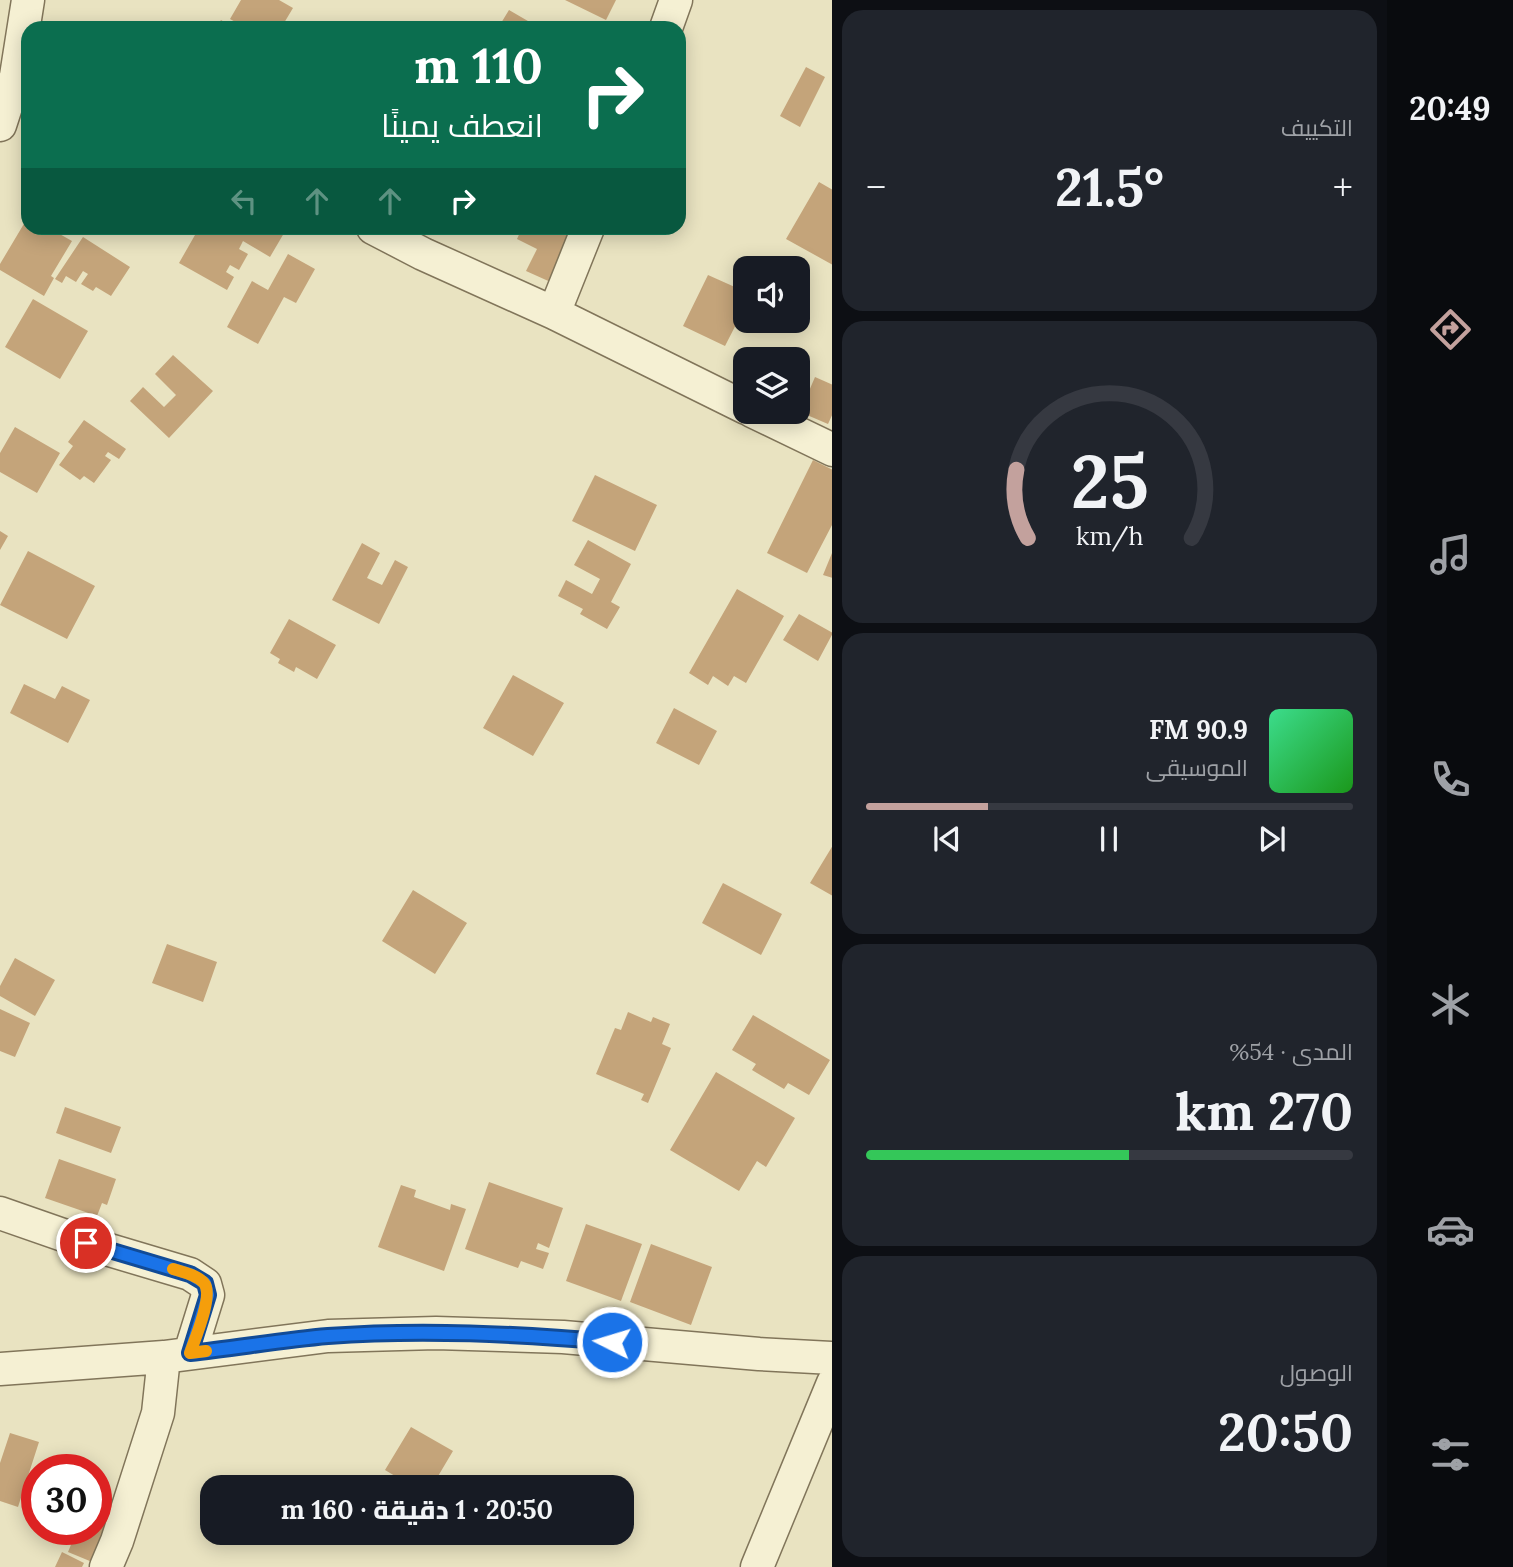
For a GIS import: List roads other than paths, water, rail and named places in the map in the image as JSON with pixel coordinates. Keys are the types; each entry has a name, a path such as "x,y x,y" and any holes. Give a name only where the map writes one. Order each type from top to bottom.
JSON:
{"street":[{"path":"668,21 676,0"},
{"path":"0,125 21,57"},
{"path":"387,235 554,313 733,402"},
{"path":"554,313 585,235"},
{"path":"779,424 832,450"},
{"path":"0,1213 86,1243 190,1274 205,1283 208,1295 177,1355 117,1541 106,1567"},
{"path":"0,1369 177,1355 328,1336 436,1334 563,1337 832,1358"},
{"path":"757,1567 832,1383"}]}
